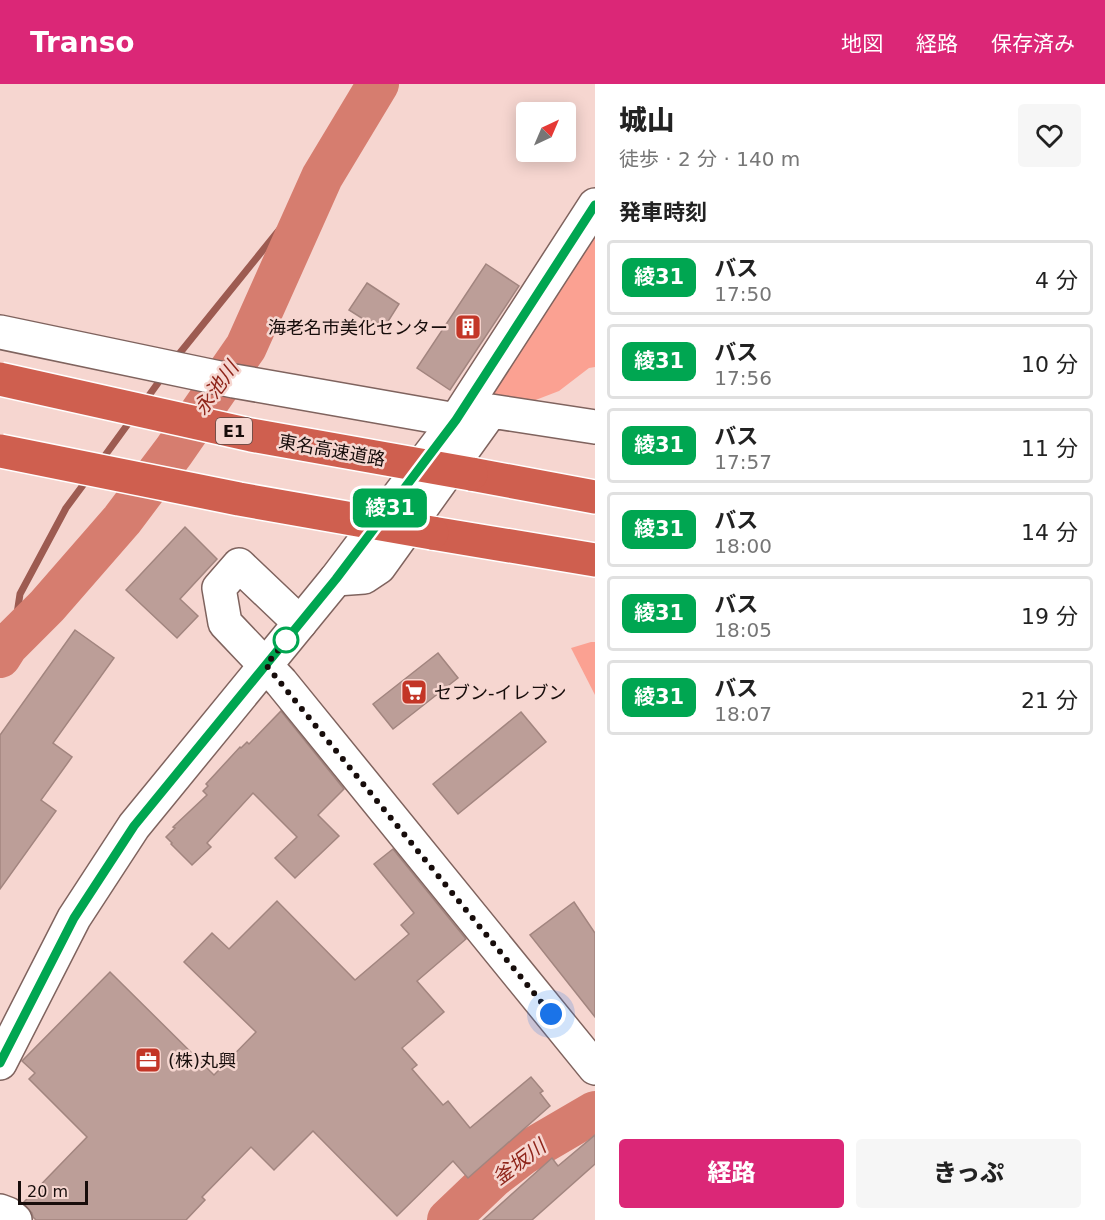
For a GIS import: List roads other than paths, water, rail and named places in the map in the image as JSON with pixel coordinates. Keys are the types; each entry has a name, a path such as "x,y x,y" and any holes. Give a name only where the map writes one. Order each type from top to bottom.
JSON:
{"highway":[{"name":"東名高速道路","path":"0,379 251,435 595,497"},
{"path":"0,451 239,499 595,560"}],"street":[{"path":"0,1063 74,918 134,826 336,579 456,420 595,205"},
{"path":"0,311 32,339"},
{"path":"0,332 158,367 456,420"},
{"path":"336,579 364,577 379,567 491,411 595,428"},
{"path":"300,623 239,565 219,588 225,623 266,665 595,1068"},
{"path":"0,1211 15,1220"}],"waterway":[{"name":"永池川","path":"0,657 7,646 47,606 122,520 174,451 246,347 322,177 378,84"},
{"path":"175,359 322,177"},
{"path":"145,401 163,376"},
{"path":"101,461 133,417"},
{"path":"13,640 20,594 66,508 89,477"},
{"name":"釜坂川","path":"448,1220 493,1177 523,1154 595,1112"}],"place":[{"name":"海老名市美化センター","path":"468,327"},
{"name":"セブン-イレブン","path":"414,692"},
{"name":"(株)丸興","path":"148,1060"}]}
